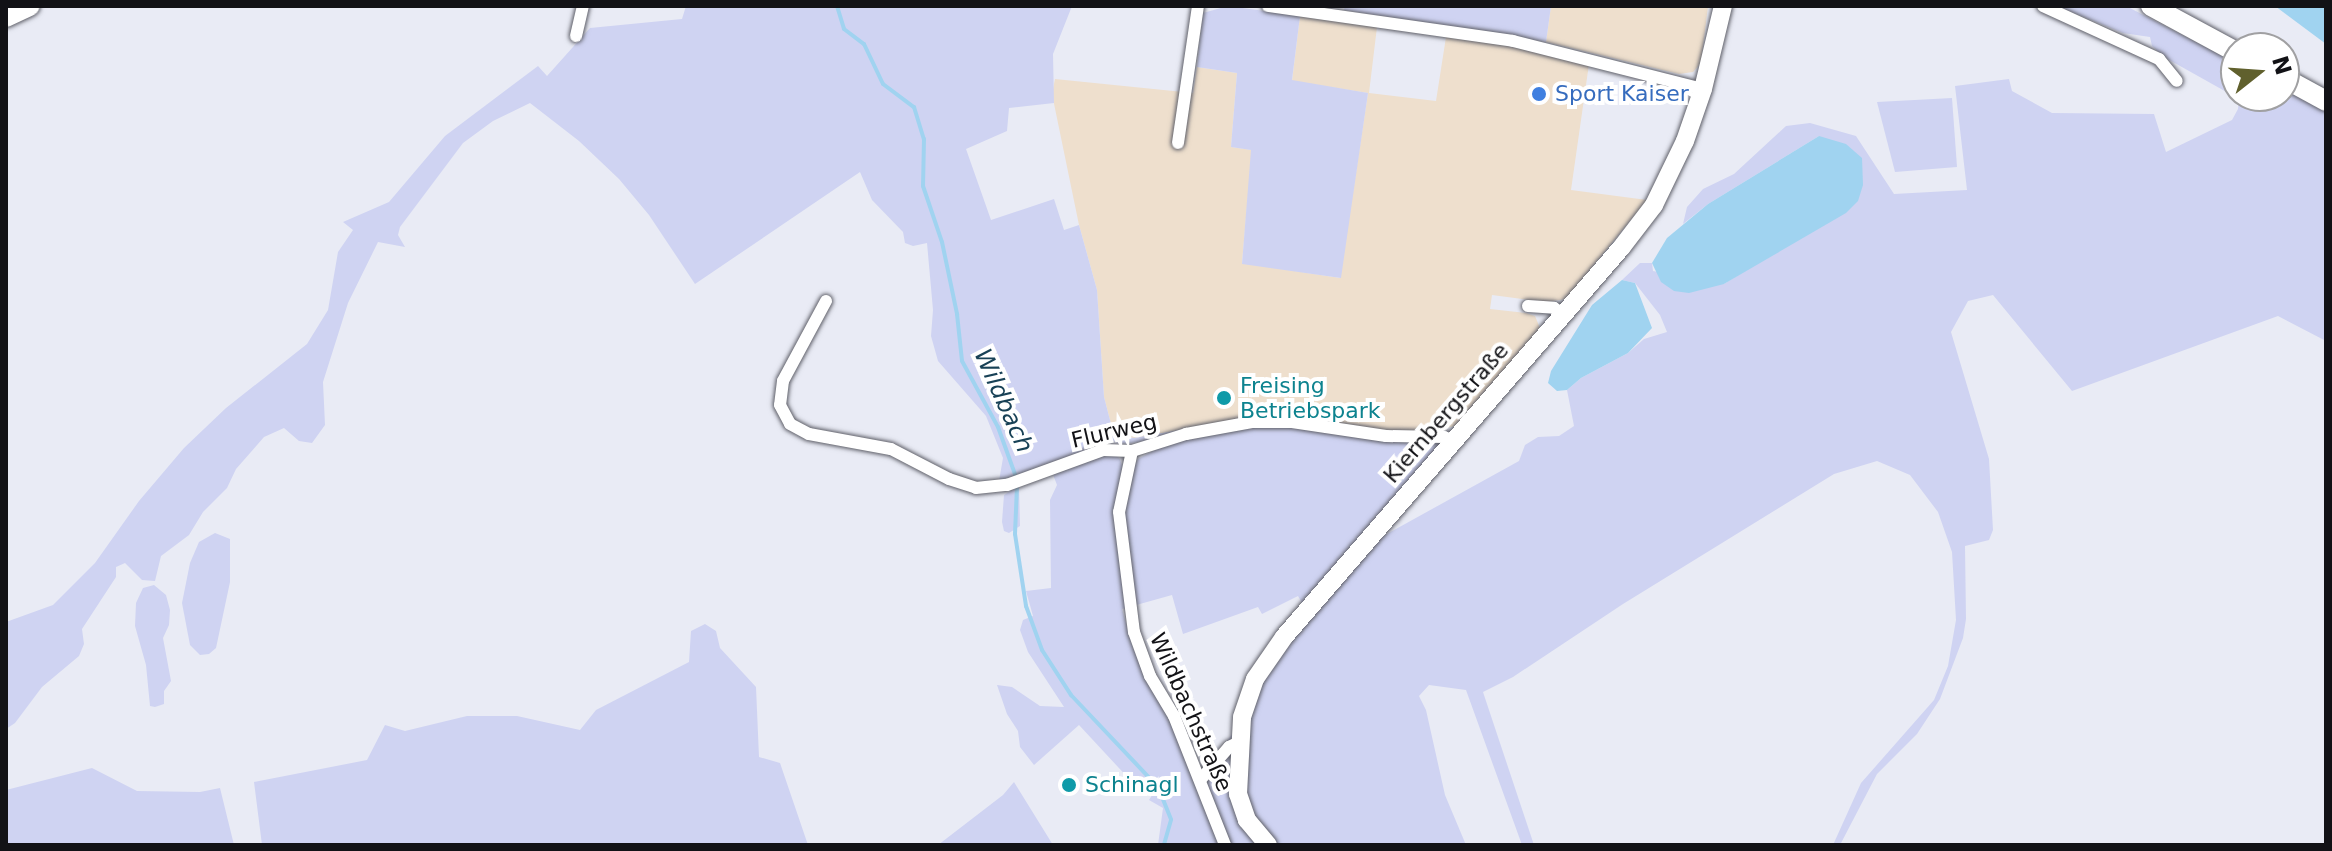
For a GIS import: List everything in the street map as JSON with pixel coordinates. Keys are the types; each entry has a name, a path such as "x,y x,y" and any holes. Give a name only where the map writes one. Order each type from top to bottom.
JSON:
{"main road":[{"path":"6,17 30,6"},
{"path":"2151,6 2220,43"},
{"path":"2300,87 2326,101"}],"street":[{"path":"576,36 583,6"},
{"path":"1178,143 1198,6"},
{"path":"1268,6 1513,41 1703,89"},
{"name":"Kiernbergstraße","path":"1268,845 1241,808 1236,775 1247,697 1263,664 1654,205 1676,165 1703,89 1723,6"},
{"path":"2043,6 2159,59 2171,68 2177,81"},
{"name":"Flurweg","path":"826,301 783,381 780,405 790,424 809,434 891,449 962,485 976,488 1007,485 1103,450 1132,451 1186,434 1252,422 1292,422 1386,436 1444,437 1453,441"},
{"path":"1528,306 1554,308 1563,314"},
{"name":"Wildbachstraße","path":"1132,451 1119,512 1134,632 1150,676 1174,716 1201,779 1225,845"},
{"path":"1201,779 1229,747 1239,742"}],"shaded area":[{"path":"686,6 1072,6 1053,54 1054,103 1009,108 1007,131 966,149 991,220 1054,199 1064,230 1079,225 1097,290 1104,397 1111,424 1123,436 1134,438 1237,420 1148,441 1120,444 1110,439 1104,446 1019,478 999,481 1003,458 986,416 938,361 931,336 933,310 927,243 913,246 905,243 903,232 872,200 860,172 695,284 649,215 619,179 579,141 530,103 493,121 463,143 400,227 398,235 405,247 378,242 348,303 323,382 325,425 312,443 299,441 284,428 264,437 236,469 227,488 203,512 189,535 161,556 155,581 142,580 125,563 116,567 116,577 82,629 84,644 79,656 42,687 15,723 6,729 6,622 53,605 95,563 139,501 184,448 226,408 307,344 328,310 338,252 353,230 343,222 389,202 445,136 538,66 547,76 590,28 682,19"},
{"path":"1228,6 1300,16 1292,80 1368,93 1341,278 1242,264 1251,150 1231,147 1237,73 1197,67 1203,13"},
{"path":"1345,6 1551,6 1546,42 1344,10"},
{"path":"1551,6 1708,6 1701,63 1693,72 1679,74 1546,42"},
{"path":"2057,6 2126,6 2220,55 2220,88 2164,57 2152,46 2150,37 2123,33"},
{"path":"2275,6 2326,6 2326,44"},
{"path":"1300,16 1377,27 1369,93 1436,101 1446,37 1518,47 1589,64 1571,190 1647,200 1566,299 1546,302 1492,295 1490,309 1535,316 1540,328 1455,426 1423,433 1237,420 1134,438 1123,436 1111,424 1104,397 1097,290 1079,225 1052,94 1055,79 1193,93 1197,67 1237,73 1231,147 1252,150 1242,263 1340,278 1368,93 1292,81"},
{"path":"2009,79 2012,91 2052,113 2154,114 2166,152 2232,120 2236,112 2300,112 2300,98 2326,110 2326,341 2278,316 2072,391 1993,295 1968,301 1951,332 1989,459 1993,530 1989,540 1965,546 1966,619 1963,638 1940,699 1917,734 1877,774 1840,845 1833,845 1861,783 1934,700 1948,666 1956,620 1952,552 1938,512 1910,475 1877,461 1834,474 1623,604 1513,677 1483,692 1534,845 1522,845 1466,690 1429,685 1419,696 1426,710 1445,795 1466,845 1274,845 1247,813 1246,726 1267,671 1376,540 1519,461 1525,445 1538,437 1559,436 1574,426 1567,390 1581,378 1628,353 1644,339 1667,332 1660,315 1635,283 1622,280 1640,263 1652,263 1653,271 1724,284 1785,246 1819,136 1708,204 1683,224 1687,207 1703,189 1734,174 1786,126 1810,123 1856,136 1894,194 1967,190 1955,86"},
{"path":"1952,98 1957,167 1895,172 1877,102"},
{"path":"1819,136 1846,144 1862,158 1863,185 1858,201 1846,213 1724,284 1689,293 1674,291 1661,282 1652,263 1667,238 1708,204"},
{"path":"1622,280 1635,283 1652,328 1628,353 1581,378 1567,390 1557,391 1548,383 1551,371 1592,305"},
{"path":"1263,425 1440,443 1441,448 1304,606 1298,596 1262,614 1258,607 1183,634 1172,595 1122,609 1133,648 1153,691 1168,711 1195,776 1214,758 1236,729 1233,779 1262,845 1158,845 1163,808 1149,800 1159,784 1154,781 1144,795 1079,725 1034,765 1020,747 1018,731 1007,714 997,685 1012,687 1040,706 1064,707 1028,652 1020,630 1023,620 1033,616 1026,591 1051,588 1050,500 1057,485 1052,472 1113,453 1120,459 1123,469 1132,469 1138,459 1166,444 1221,430"},
{"path":"1019,485 1020,526 1009,533 1004,531 1002,522 1004,495"},
{"path":"215,533 230,539 230,582 216,648 209,654 200,655 190,645 182,603 190,563 199,542"},
{"path":"154,585 166,595 170,610 169,625 163,638 171,681 164,691 164,704 155,707 150,706 146,665 135,626 136,603 143,588"},
{"path":"705,624 716,631 720,648 756,687 759,757 780,763 808,845 262,845 254,782 367,760 385,725 405,731 467,716 517,716 580,730 596,710 689,662 691,631"},
{"path":"92,768 137,791 200,792 220,788 234,845 6,845 6,790"},
{"path":"1014,782 1053,845 938,845 1003,795"}],"waterway":[{"name":"Wildbach","path":"837,6 844,29 864,44 883,84 914,107 924,139 923,186 942,242 957,314 962,361 998,427 1016,477"},
{"name":"Wildbach","path":"1017,486 1015,534 1026,606 1042,650 1071,695 1158,787 1171,820 1164,845"}],"place":[{"name":"Sport Kaiser","path":"1539,94"},
{"name":"Freising Betriebspark","path":"1224,398"},
{"name":"Schinagl","path":"1069,785"}]}
